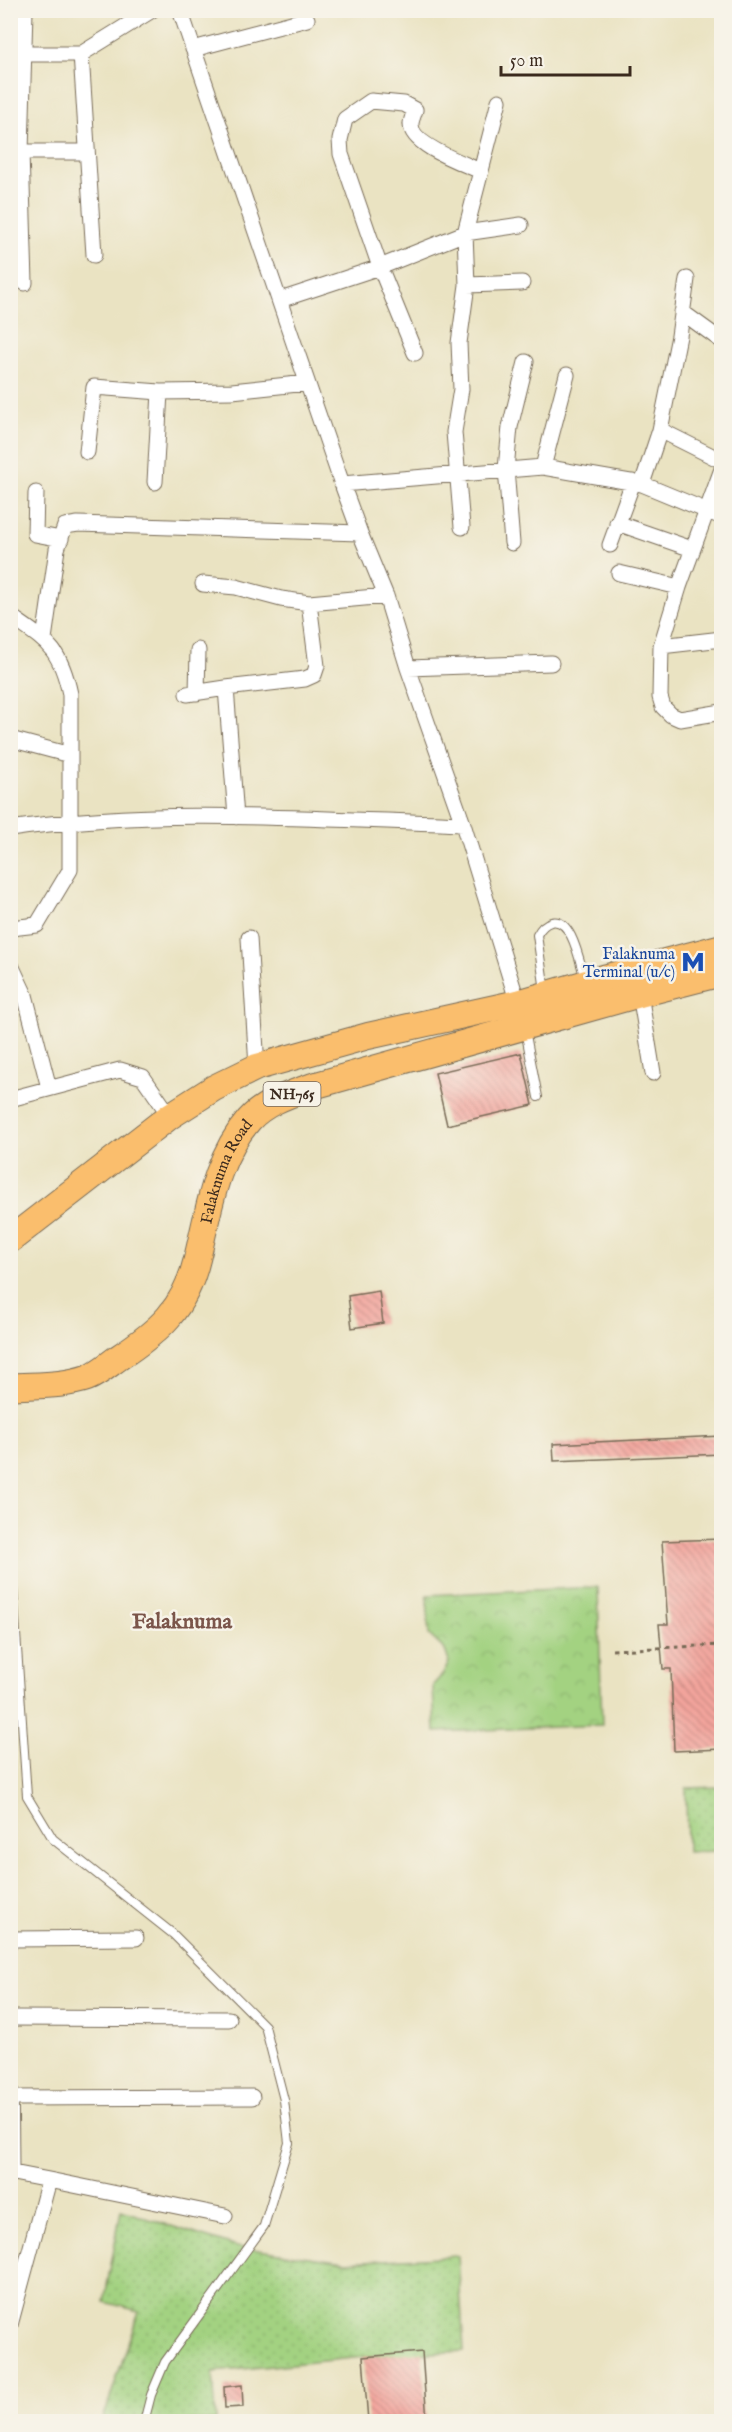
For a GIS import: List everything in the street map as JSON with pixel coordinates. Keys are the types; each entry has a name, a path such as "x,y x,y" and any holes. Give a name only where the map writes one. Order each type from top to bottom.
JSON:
{"highway":[{"name":"Falaknuma Road","path":"10,1387 88,1378 164,1325 182,1300 197,1262 210,1197 229,1147 250,1118 275,1101 521,1015 546,995 722,948"},
{"name":"Falaknuma Road","path":"10,1240 170,1116 214,1088 257,1067 368,1036 521,1015 640,994 722,974"}],"street":[{"path":"25,10 17,54 16,152 25,283"},
{"path":"17,54 81,54 152,10"},
{"path":"180,10 342,484 387,596 408,668 463,824 521,1015"},
{"path":"193,49 307,19"},
{"path":"81,54 94,255"},
{"path":"415,353 380,267 341,154 340,140 345,119 370,101 404,104 415,110 411,126 415,136 428,147 480,171"},
{"path":"462,527 454,432 461,388 459,343 467,285 465,233 499,101"},
{"path":"16,152 87,152"},
{"path":"280,300 380,267 465,233 521,225"},
{"path":"610,545 660,430 687,279"},
{"path":"467,285 522,283"},
{"path":"682,312 722,341"},
{"path":"513,543 506,469 510,426 526,362"},
{"path":"543,467 567,375"},
{"path":"87,452 94,387 160,392 232,391 308,383"},
{"path":"155,482 160,392"},
{"path":"660,430 722,461"},
{"path":"342,484 543,467 638,483 722,517"},
{"path":"722,469 692,549 661,646 660,697 663,707 671,715 680,719 722,712"},
{"path":"36,492 34,534 61,539"},
{"path":"618,523 692,549"},
{"path":"44,639 65,526 78,524 360,533"},
{"path":"619,573 679,587"},
{"path":"202,584 236,587 281,599 309,603 387,596"},
{"path":"198,650 192,693 305,679 314,675 318,666 309,603"},
{"path":"10,616 44,639 60,658 65,669 70,694 70,870 38,925 10,930"},
{"path":"661,646 722,639"},
{"path":"408,668 551,663"},
{"path":"226,688 236,817"},
{"path":"10,739 70,755"},
{"path":"10,829 70,820 236,817 463,824"},
{"path":"249,938 257,1067"},
{"path":"10,963 25,995 49,1088"},
{"path":"640,994 653,1073"},
{"path":"10,1099 120,1070 143,1077 170,1116"},
{"path":"10,1939 136,1938"},
{"path":"10,2018 229,2019"},
{"path":"10,2060 12,2171 225,2216"},
{"path":"11,2107 252,2097"},
{"path":"10,2325 49,2180"}],"lane":[{"path":"546,995 537,935 540,928 554,921 568,929 587,983"},
{"path":"521,1015 538,1097"},
{"path":"10,1544 27,1796 53,1839 173,1934 265,2026 284,2100 288,2143 264,2226 165,2362 144,2421"}],"path":[{"path":"612,1650 722,1645"}],"green space":[{"path":"598,1587 602,1725 435,1732 433,1685 443,1674 449,1662 445,1650 429,1635 427,1595"},
{"path":"721,1787 721,1851 687,1852 686,1788"},
{"path":"121,2210 237,2247 345,2262 458,2256 464,2351 363,2357 213,2372 216,2421 102,2422 139,2311 104,2302"}],"building":[{"path":"521,1053 533,1105 447,1125 435,1073"},
{"path":"379,1291 383,1323 352,1328 348,1296"},
{"path":"722,1436 722,1454 554,1461 553,1444"},
{"path":"722,1539 722,1749 674,1751 671,1669 663,1669 659,1624 668,1624 662,1541"},
{"path":"422,2352 427,2421 368,2421 363,2357"},
{"path":"242,2385 243,2407 225,2408 224,2387"}],"railway":[{"path":"707,10 722,18"}],"place":[{"name":"Falaknuma Terminal (u/c)","path":"693,962"}],"district":[{"name":"Falaknuma","path":"182,1620"}]}
